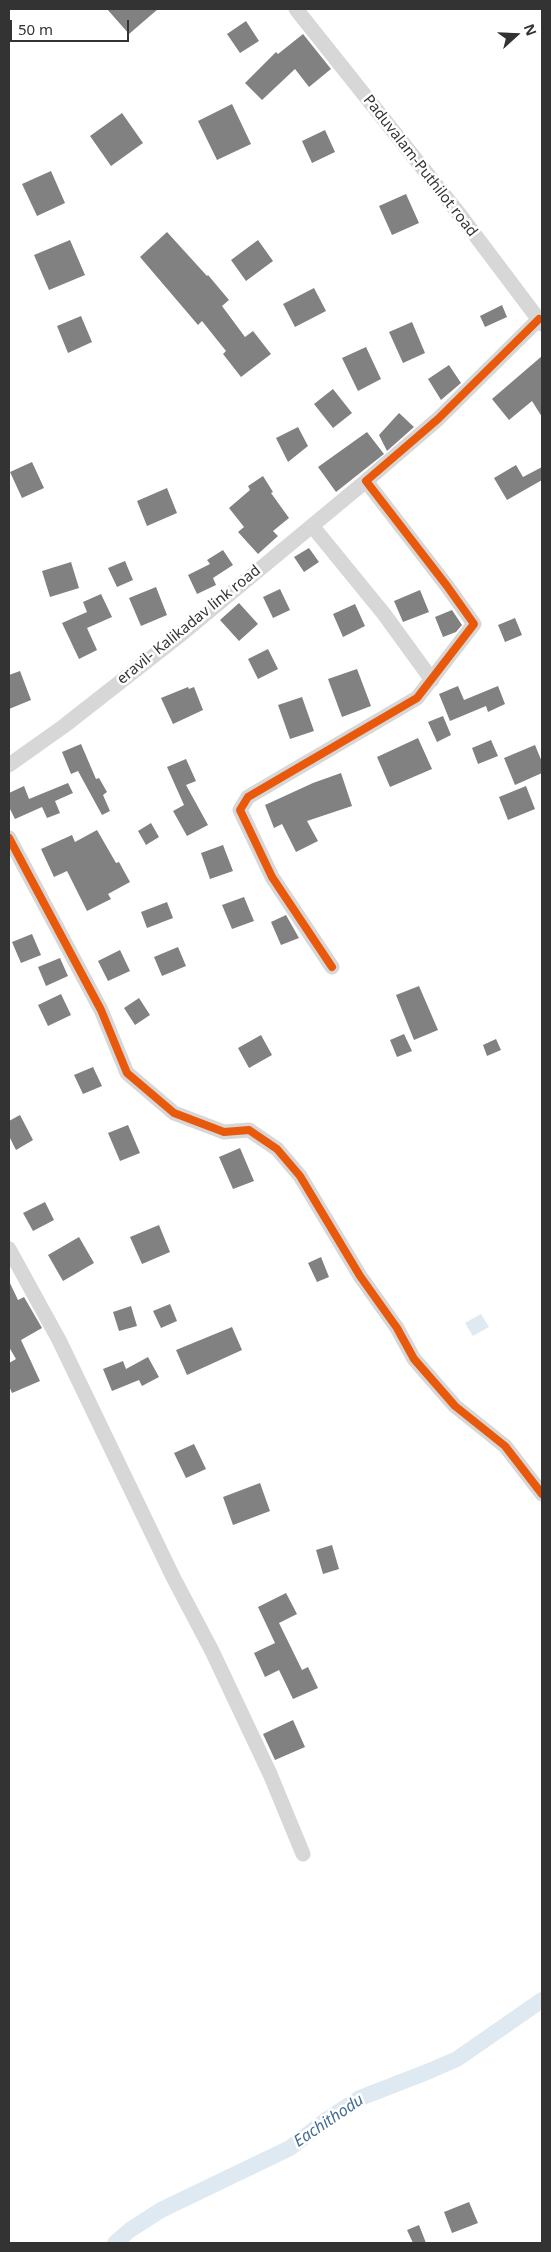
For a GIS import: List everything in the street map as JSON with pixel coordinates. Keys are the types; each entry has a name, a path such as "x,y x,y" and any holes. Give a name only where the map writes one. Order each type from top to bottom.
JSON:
{"street":[{"name":"Paduvalam-Puthilot road","path":"296,9 460,215 540,322"},
{"name":"eravil- Kalikadav link road","path":"9,765 64,726 313,526 438,419 540,322"},
{"path":"332,967 272,877 240,810 248,797 417,698 474,624 366,481"},
{"path":"313,526 384,614 432,680"},
{"path":"9,838 101,1010 127,1074 174,1112 224,1132 249,1130 277,1148 300,1176 360,1276 397,1328 414,1359 456,1406 505,1446 542,1494"},
{"path":"9,1250 59,1340 173,1577 212,1651 270,1774 303,1854"}],"shaded area":[{"path":"481,1314 489,1327 473,1336 465,1323"}],"building":[{"path":"107,9 158,9 129,34"},
{"path":"246,21 259,41 240,53 227,34"},
{"path":"303,34 331,69 309,87 295,69 262,100 245,83 276,52 278,54"},
{"path":"232,104 251,144 217,160 198,121"},
{"path":"122,113 143,143 111,166 90,136"},
{"path":"325,130 335,152 312,163 302,141"},
{"path":"51,171 65,203 37,216 22,184"},
{"path":"406,194 419,223 392,235 379,206"},
{"path":"167,232 229,300 222,306 245,337 253,331 271,354 241,377 223,354 226,351 202,321 198,325 140,257"},
{"path":"70,240 85,275 49,290 34,255"},
{"path":"258,240 273,261 246,281 231,260"},
{"path":"314,288 326,311 295,327 283,304"},
{"path":"502,305 507,317 485,327 480,316"},
{"path":"81,316 92,342 68,353 57,326"},
{"path":"412,322 425,353 403,363 389,332"},
{"path":"366,347 381,379 358,391 342,358"},
{"path":"542,356 542,417 532,401 509,420 492,399"},
{"path":"449,365 461,383 441,400 428,379"},
{"path":"333,389 352,413 333,428 314,404"},
{"path":"399,413 414,427 387,451 379,435"},
{"path":"298,427 308,446 288,462 276,438"},
{"path":"367,432 384,454 336,492 318,467"},
{"path":"32,462 44,488 22,498 10,472"},
{"path":"516,465 523,477 542,467 542,480 507,500 494,478"},
{"path":"263,476 273,492 271,493 289,518 273,531 278,536 258,554 238,532 244,527 229,508 250,490 248,486"},
{"path":"167,488 177,513 147,526 137,501"},
{"path":"309,548 319,562 304,572 294,557"},
{"path":"223,550 233,565 213,578 216,585 197,594 188,575 210,564 207,560"},
{"path":"125,561 133,580 117,587 108,568"},
{"path":"71,562 79,588 50,597 42,571"},
{"path":"156,587 167,615 141,626 129,598"},
{"path":"280,589 290,610 273,618 263,597"},
{"path":"420,590 429,612 403,622 394,601"},
{"path":"101,594 112,617 87,628 97,650 79,659 62,623 87,612 83,602"},
{"path":"239,603 258,624 239,641 220,620"},
{"path":"355,604 365,626 343,637 333,614"},
{"path":"452,610 462,625 456,632 443,637 435,617"},
{"path":"515,618 522,635 505,642 498,625"},
{"path":"268,649 278,669 258,679 248,659"},
{"path":"357,669 371,706 342,717 328,679"},
{"path":"20,671 31,700 9,709 9,675"},
{"path":"458,686 464,700 498,686 505,704 488,712 486,706 450,721 439,694"},
{"path":"188,687 189,689 194,687 203,710 173,724 161,698"},
{"path":"302,697 314,731 290,739 278,705"},
{"path":"443,716 451,735 437,742 428,722"},
{"path":"418,738 432,769 390,787 377,757"},
{"path":"491,740 498,756 478,764 472,748"},
{"path":"81,744 96,779 99,778 107,792 103,795 110,811 102,815 78,771 71,774 62,752"},
{"path":"535,745 542,762 542,773 515,785 504,758"},
{"path":"186,759 196,781 186,785 208,825 187,836 173,811 184,805 167,767"},
{"path":"341,773 352,806 307,821 318,841 296,852 282,824 274,828 265,805 313,783"},
{"path":"68,783 73,793 55,801 60,813 47,818 42,807 15,819 9,807 9,793 24,786 29,799"},
{"path":"526,786 535,809 508,820 499,797"},
{"path":"151,823 159,837 146,845 138,831"},
{"path":"97,830 116,863 119,862 130,882 108,894 111,899 87,911 67,871 54,877 41,849 72,835 75,842"},
{"path":"223,845 233,871 210,879 201,853"},
{"path":"244,897 254,921 232,929 222,905"},
{"path":"167,902 173,918 147,928 141,912"},
{"path":"286,915 299,938 281,945 271,922"},
{"path":"32,934 41,955 21,963 12,942"},
{"path":"178,947 186,966 162,976 154,957"},
{"path":"120,950 130,971 108,981 98,961"},
{"path":"60,958 68,976 46,986 38,967"},
{"path":"419,986 438,1030 414,1040 396,995"},
{"path":"61,994 71,1015 48,1026 38,1005"},
{"path":"139,998 150,1015 135,1025 124,1008"},
{"path":"404,1034 412,1051 397,1057 390,1040"},
{"path":"261,1035 272,1055 249,1068 238,1048"},
{"path":"496,1039 501,1050 487,1056 483,1045"},
{"path":"93,1067 102,1086 83,1094 74,1075"},
{"path":"20,1115 33,1140 16,1150 9,1136 9,1121"},
{"path":"128,1125 140,1153 120,1161 108,1133"},
{"path":"240,1148 254,1181 233,1189 219,1157"},
{"path":"45,1202 54,1220 33,1231 23,1213"},
{"path":"159,1225 170,1252 142,1264 130,1237"},
{"path":"79,1237 94,1263 63,1281 48,1255"},
{"path":"321,1257 329,1277 317,1282 308,1263"},
{"path":"9,1281 18,1300 24,1297 42,1328 21,1340 40,1381 12,1393 9,1386 9,1363 16,1359 9,1347"},
{"path":"170,1304 177,1321 161,1328 153,1311"},
{"path":"131,1306 137,1326 119,1331 113,1312"},
{"path":"232,1327 242,1350 187,1375 176,1350"},
{"path":"148,1357 159,1377 142,1386 139,1380 112,1391 103,1369 123,1361 126,1369"},
{"path":"194,1444 206,1469 186,1478 174,1453"},
{"path":"260,1483 270,1511 233,1525 223,1497"},
{"path":"332,1545 339,1569 323,1574 316,1550"},
{"path":"286,1593 297,1614 279,1623 302,1670 308,1667 318,1688 293,1699 279,1670 265,1677 254,1653 275,1643 258,1607"},
{"path":"293,1720 305,1747 275,1760 263,1734"},
{"path":"469,2202 478,2223 452,2233 444,2212"},
{"path":"419,2225 426,2243 413,2243 407,2230"}],"waterway":[{"name":"Eachithodu","path":"115,2243 130,2230 161,2210 290,2148 326,2120 360,2098 457,2059 542,2000"}],"cycle path":[{"path":"332,967 272,877 240,810 248,797 417,698 474,624 366,481 438,419 539,319"},
{"path":"9,838 101,1010 127,1073 174,1113 224,1132 249,1130 277,1149 300,1176 360,1276 397,1328 414,1359 455,1406 505,1446 542,1494"}]}
